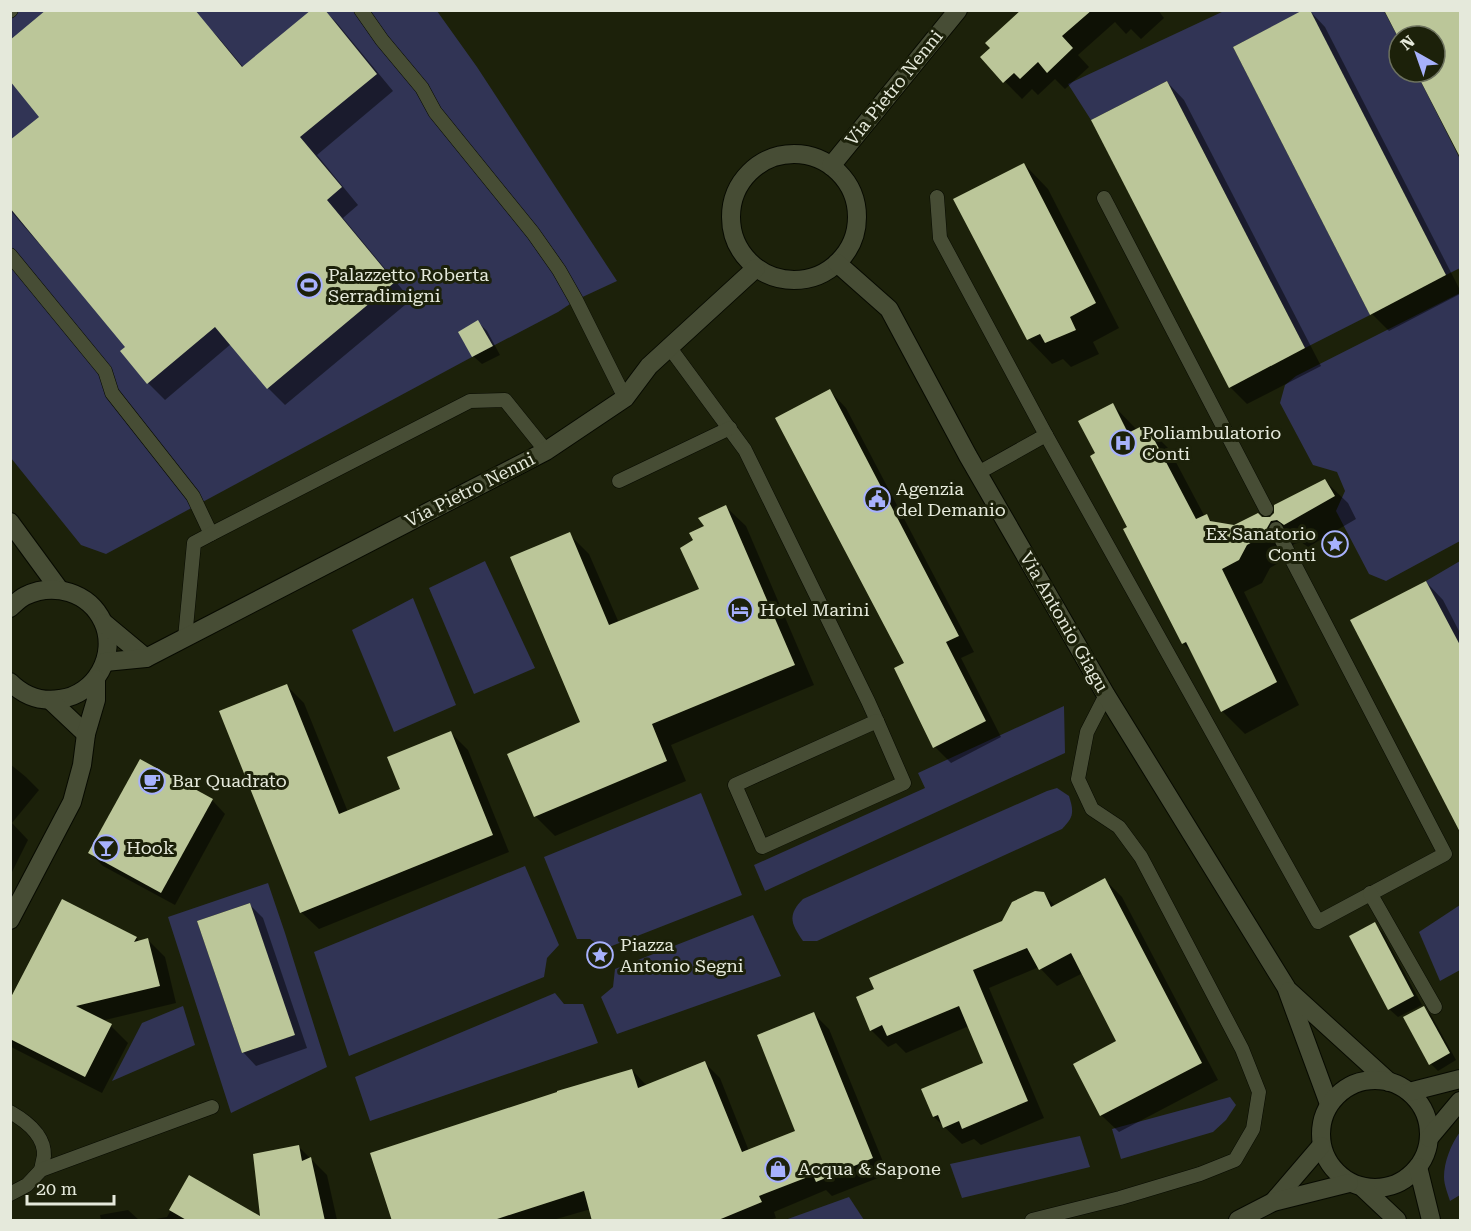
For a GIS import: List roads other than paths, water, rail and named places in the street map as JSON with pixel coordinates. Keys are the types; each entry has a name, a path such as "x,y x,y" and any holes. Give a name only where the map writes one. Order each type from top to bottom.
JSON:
{"street":[{"name":"Via Pietro Nenni","path":"831,166 958,10"},
{"path":"792,154 813,157 831,166 844,178 853,195 857,213 856,231 849,248 837,263 823,273 807,279 789,280 772,277 756,268 743,255 734,238 730,219 733,200 741,183 754,168 772,158 792,154"},
{"name":"Via Antonio Giagu","path":"837,263 889,309 978,473 1106,695 1286,987 1329,1104"},
{"name":"Via Pietro Nenni","path":"105,662 146,658 546,451 625,398 650,366 756,268"},
{"path":"10,522 59,589"},
{"path":"10,608 23,597 40,590 59,589 78,595 93,607 104,623 146,658"},
{"path":"10,682 18,690 34,698 51,701 68,698 84,691 96,679 105,662 108,642 104,623"},
{"path":"10,920 72,802 82,765 86,734 96,700 96,679"},
{"path":"51,701 86,734"},
{"name":"Via Antonio Giagu","path":"1286,987 1389,1082"},
{"path":"1409,1092 1461,1078"},
{"path":"1238,1221 1273,1202 1356,1185 1378,1189 1394,1186 1418,1167 1426,1153 1429,1138 1428,1121 1421,1105 1400,1086 1372,1080 1355,1083 1329,1104 1320,1132 1321,1146 1336,1174 1356,1185 1397,1221"},
{"path":"1429,1138 1461,1101"},
{"path":"1273,1202 1321,1146"},
{"path":"1418,1167 1431,1221"}],"lane":[{"path":"362,10 382,40 422,88 435,112 533,233 559,270 625,398"},
{"path":"937,197 940,238 1046,435 1318,922 1445,854 1276,529"},
{"path":"1104,198 1266,510"},
{"path":"10,255 105,371 112,393 193,496 211,534"},
{"path":"670,348 745,450 868,701 877,721 904,783 762,847 735,784 877,721"},
{"path":"185,638 194,543 211,534 471,401 505,400 546,451"},
{"path":"619,481 730,428"},
{"path":"978,473 1046,435"},
{"path":"1032,1221 1200,1174 1234,1160 1253,1129 1259,1092 1242,1049 1141,857 1119,827 1092,809 1078,779 1087,732 1106,695"},
{"path":"1371,893 1436,1007"},
{"path":"10,1194 27,1185 41,1170 212,1107"},
{"path":"10,1112 28,1124 39,1137 44,1154 41,1170"}],"place":[{"name":"Palazzetto Roberta Serradimigni","path":"309,285"},
{"name":"Poliambulatorio Conti","path":"1123,443"},
{"name":"Agenzia del Demanio","path":"877,499"},
{"name":"Ex Sanatorio Conti","path":"1335,544"},
{"name":"Hotel Marini","path":"740,610"},
{"name":"Bar Quadrato","path":"152,781"},
{"name":"Hook","path":"106,848"},
{"name":"Piazza Antonio Segni","path":"600,955"},
{"name":"Acqua & Sapone","path":"778,1169"}]}
